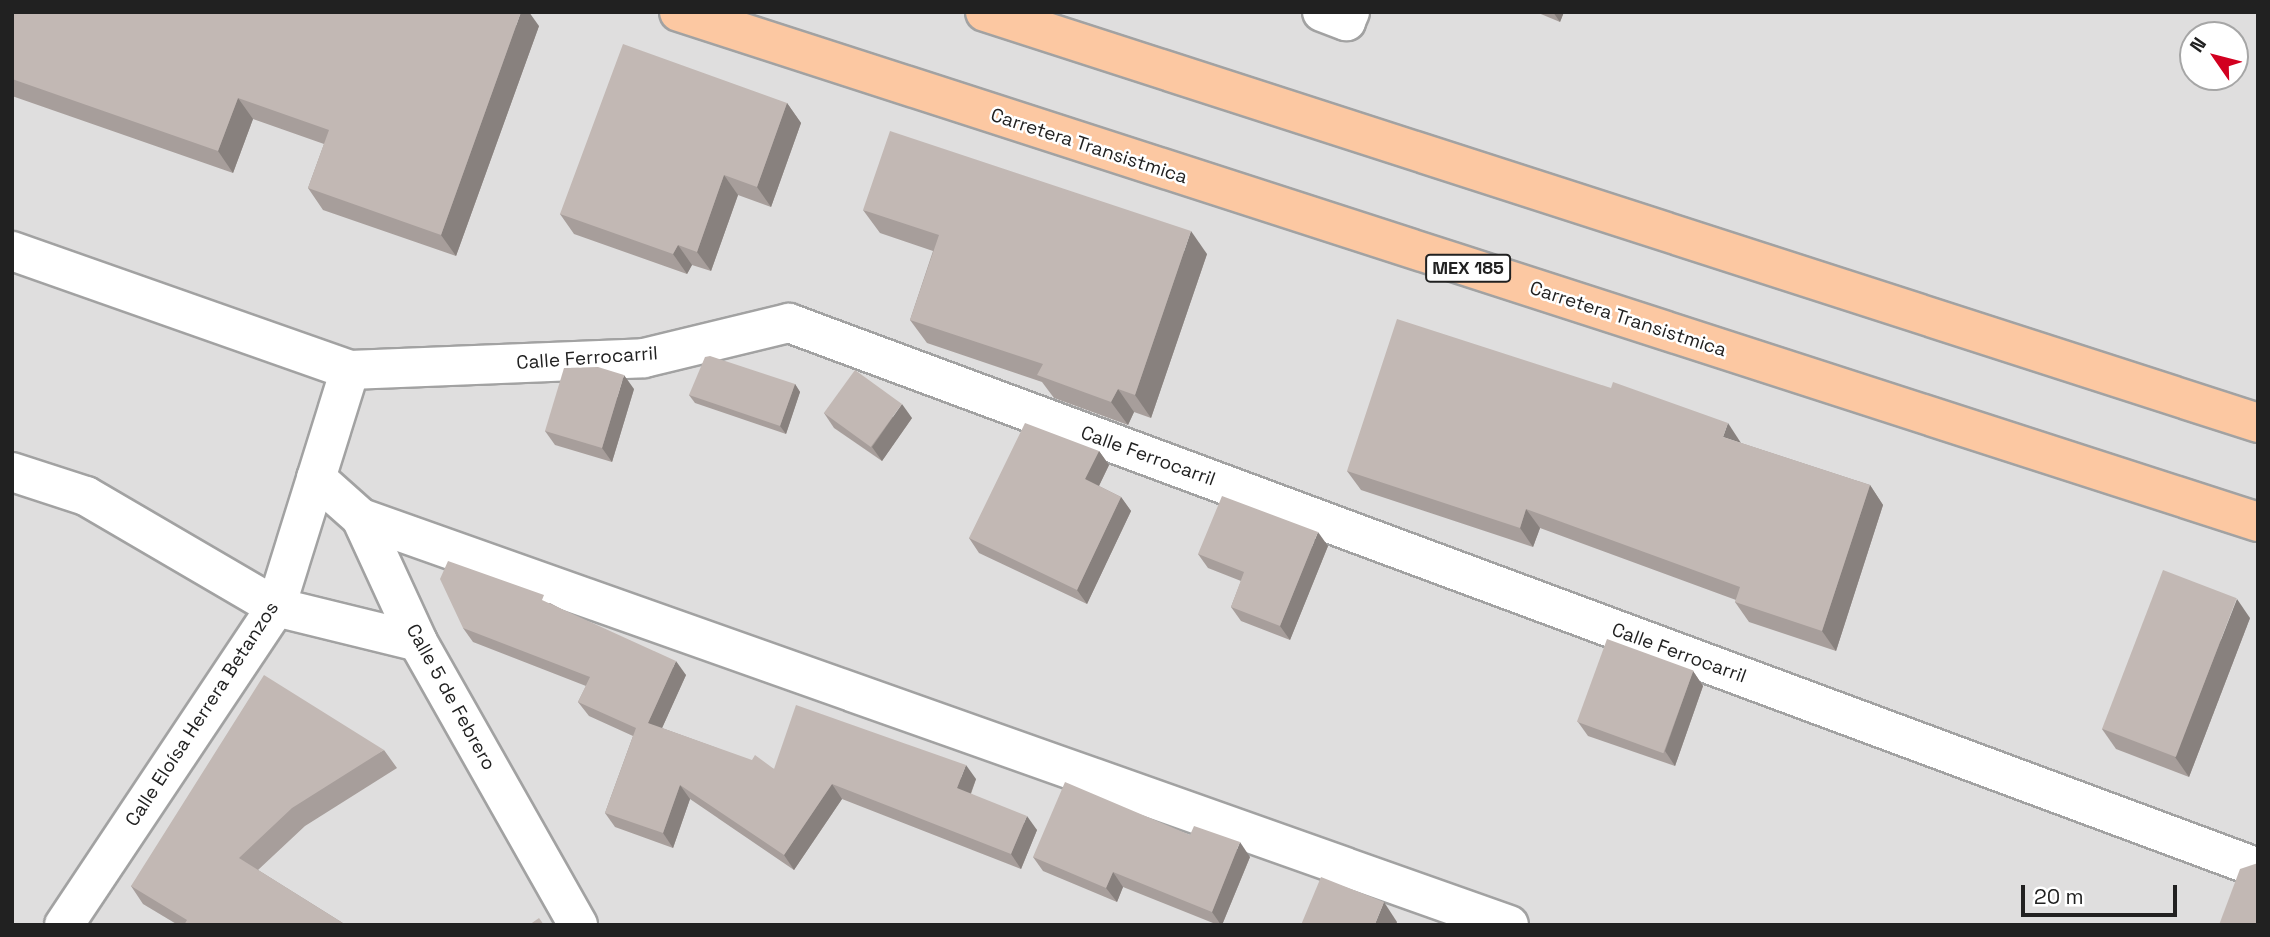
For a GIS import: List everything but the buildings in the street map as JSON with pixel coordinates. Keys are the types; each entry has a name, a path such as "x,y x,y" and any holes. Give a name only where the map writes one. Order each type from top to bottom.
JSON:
{"main road":[{"name":"Carretera Transistmica","path":"680,12 2258,522"},
{"path":"985,12 2258,423"}],"street":[{"name":"Calle Ferrocarril","path":"12,251 350,370 644,358 789,323 2258,868"},
{"name":"Calle Eloísa Herrera Betanzos","path":"64,925 276,607 350,370"},
{"path":"12,472 86,496 276,607 418,642"},
{"name":"Calle 5 de Febrero","path":"316,478 361,518 418,642 578,925"},
{"path":"361,518 1509,925"}],"shaded area":[{"path":"12,12 2258,12 2258,925 12,925"}]}
